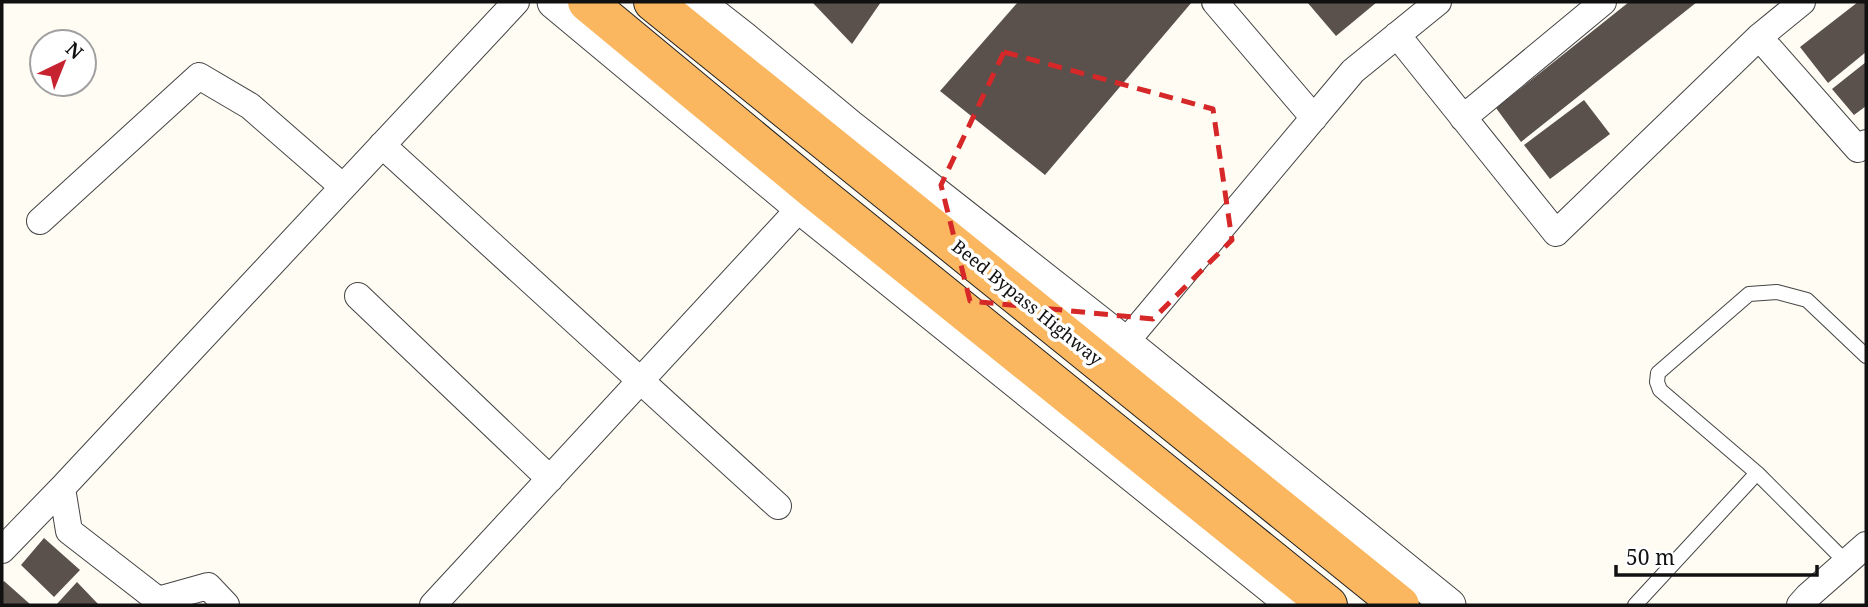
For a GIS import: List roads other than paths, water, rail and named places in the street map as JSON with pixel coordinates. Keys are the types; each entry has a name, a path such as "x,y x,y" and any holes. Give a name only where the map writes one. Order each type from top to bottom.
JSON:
{"highway":[{"path":"587,2 808,199 1316,604"},
{"name":"Beed Bypass Highway","path":"653,2 1115,355 1400,605"}],"street":[{"path":"2,550 516,2"},
{"path":"433,605 808,199 554,2"},
{"path":"697,2 849,127 1115,355 1449,605"},
{"path":"1215,2 1314,118"},
{"path":"1115,355 1353,71 1438,2"},
{"path":"1463,118 1603,2"},
{"path":"1397,35 1556,233 1759,37 1802,2"},
{"path":"1759,37 1858,149 1866,143"},
{"path":"40,221 198,76 250,106 343,187"},
{"path":"382,145 778,506"},
{"path":"358,296 550,479"},
{"path":"62,488 69,531 158,600 208,586 226,605"},
{"path":"1800,605 1866,545"}],"lane":[{"path":"1846,562 1758,473 1660,390 1657,382 1658,373 1749,294 1777,292 1807,300 1866,356"},
{"path":"1635,605 1758,473"}]}
